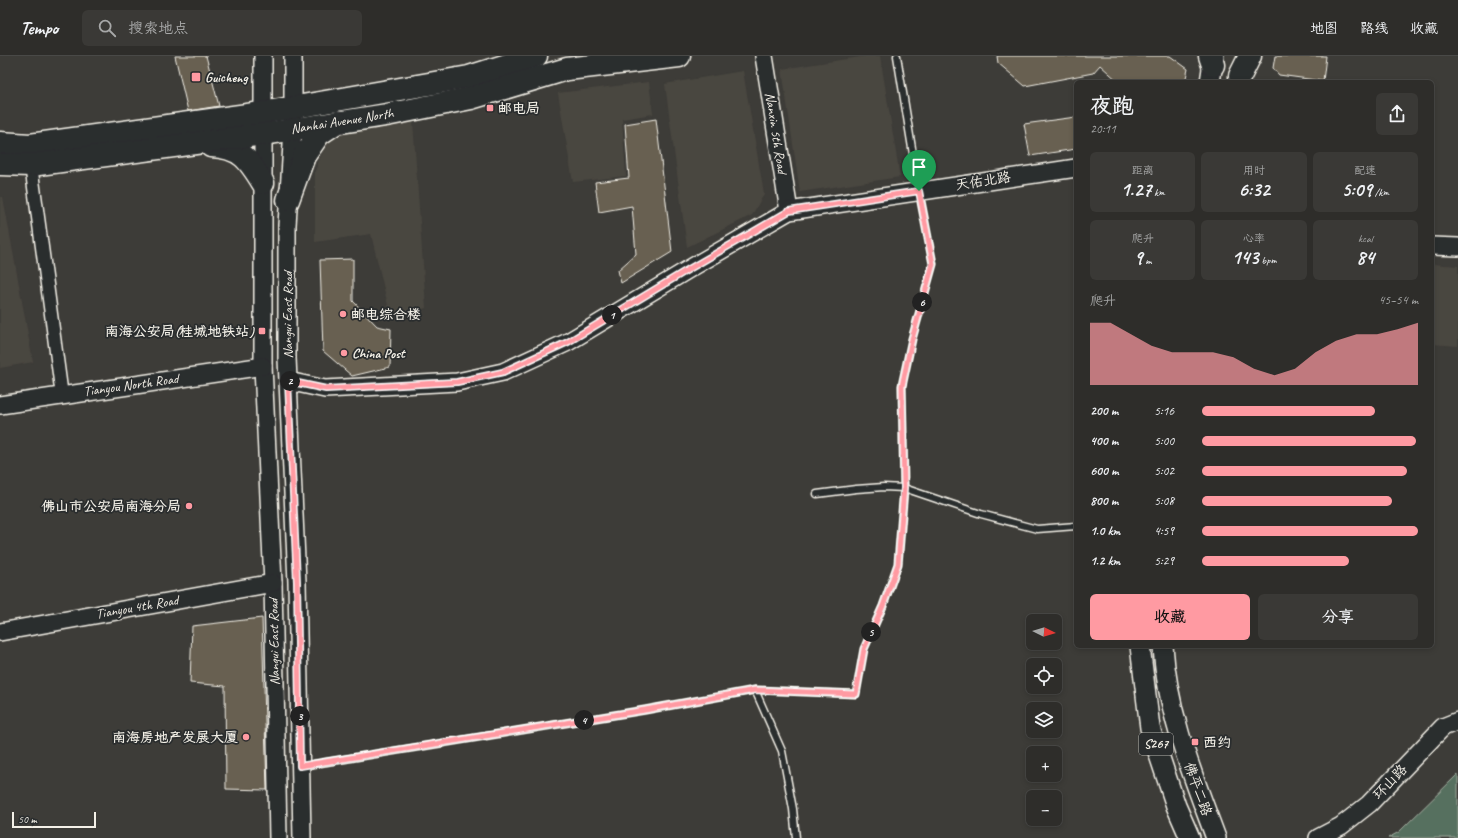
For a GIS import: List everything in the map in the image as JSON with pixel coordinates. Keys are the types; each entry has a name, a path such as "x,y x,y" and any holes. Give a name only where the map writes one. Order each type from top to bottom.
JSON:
{"highway":[{"name":"Nanhai Avenue North","path":"0,143 30,145 263,123 292,118 469,77 536,56"},
{"name":"Nanhai Avenue North","path":"292,118 337,122 386,115 471,98 566,69 679,56"},
{"path":"1240,72 1250,56"},
{"path":"288,200 304,156 319,134 337,122"},
{"name":"Nanhai Avenue North","path":"0,164 31,165 184,145 263,123"},
{"path":"184,145 215,146 239,152 251,162 263,183"}],"main road":[{"name":"Nangui East Road","path":"263,56 262,366 273,583 278,838"},
{"name":"Nangui East Road","path":"293,56 292,118 287,225 288,381 297,582 302,838"},
{"name":"Nanxin 5th Road","path":"764,56 789,211"},
{"name":"天佑北路","path":"288,381 326,389 457,382 503,372 568,342 789,211 1074,168"},
{"path":"1434,246 1458,247"},
{"name":"Tianyou North Road","path":"0,405 262,366"},
{"name":"Tianyou 4th Road","path":"0,632 273,583"},
{"name":"S267","path":"1140,648 1150,728 1176,806 1190,838"},
{"name":"佛平二路","path":"1163,648 1164,663 1176,723 1196,785 1216,838"},
{"name":"环山路","path":"1318,838 1341,826 1368,804 1443,727 1458,721"}],"street":[{"path":"31,165 62,396"}],"lane":[{"path":"300,766 645,710 755,690 856,694 864,649 883,606 898,564 904,488 902,386 912,339 933,264 919,191 897,56"},
{"path":"817,494 884,487 904,488 981,514 1037,528 1074,526"},
{"path":"755,690 782,751 793,809 796,838"}],"shaded area":[{"path":"867,56 880,56 900,177 800,192 782,69"},
{"path":"743,71 764,194 752,215 687,247 665,84"},
{"path":"649,82 653,114 622,119 626,176 573,182 558,93"},
{"path":"413,122 426,308 391,318 371,234 315,242 315,172 327,143 338,133"},
{"path":"0,197 3,197 33,362 0,368"},
{"path":"1434,264 1458,266 1458,346 1434,344"}],"green space":[{"path":"1458,774 1458,838 1388,838 1399,832"}],"building":[{"path":"175,56 206,56 219,106 188,111"},
{"path":"997,56 1170,56 1188,69 1185,80 1117,80 1100,65 1093,73 1025,86 998,63"},
{"path":"1275,56 1326,56 1323,80 1279,75 1273,68"},
{"path":"1074,117 1074,149 1030,156 1024,124"},
{"path":"656,119 672,252 621,283 618,270 636,254 632,206 599,212 595,182 629,178 625,124"},
{"name":"邮电综合楼","path":"353,259 353,301 377,326 391,329 390,367 352,376 323,351 320,260"},
{"name":"南海房地产发展大厦","path":"262,618 267,790 226,789 225,686 190,683 192,626"}],"place":[{"name":"Guicheng","path":"196,77"},
{"name":"邮电局","path":"490,108"},
{"name":"邮电综合楼","path":"343,314"},
{"name":"南海公安局(桂城地铁站)","path":"262,331"},
{"name":"China Post","path":"344,353"},
{"name":"佛山市公安局南海分局","path":"189,506"},
{"name":"南海房地产发展大厦","path":"246,737"},
{"name":"西约","path":"1195,742"}],"route":[{"path":"919,191 933,264 912,339 902,386 904,488 898,564 883,606 864,649 856,694 755,690 645,710 300,766 297,582 288,381 326,389 457,382 503,372 568,342 789,211 919,191"}]}
